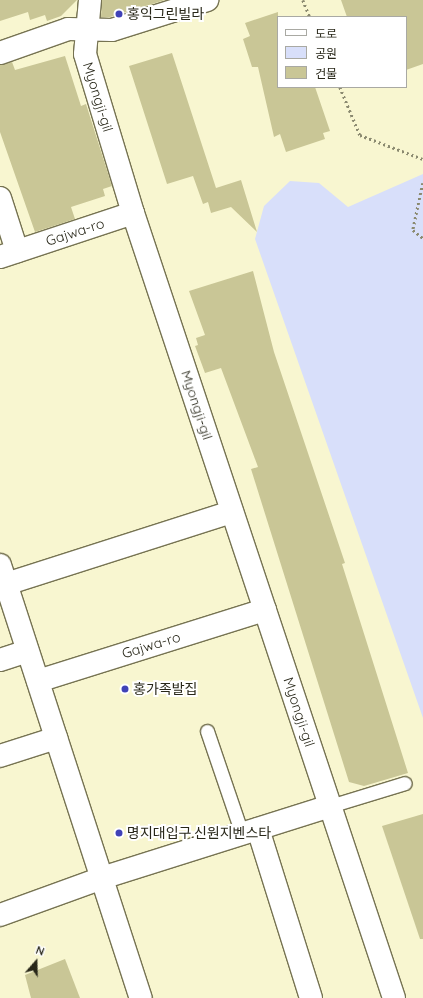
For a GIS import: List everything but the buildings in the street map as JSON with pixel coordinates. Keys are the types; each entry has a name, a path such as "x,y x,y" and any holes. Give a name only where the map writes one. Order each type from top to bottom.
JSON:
{"street":[{"name":"Myongji-gil","path":"90,0 89,31 85,54 133,213 394,998"},
{"path":"0,53 68,29 89,31 112,30 160,7 207,0"},
{"name":"Gajwa-ro","path":"0,198 8,254 133,213"},
{"path":"141,998 3,574 232,512"},
{"name":"Gajwa-ro","path":"38,681 265,610"},
{"path":"0,660 28,651"},
{"path":"0,756 56,738"},
{"path":"0,915 102,878 330,806"},
{"path":"250,832 311,998"}],"lane":[{"path":"207,731 250,832"},
{"path":"330,806 405,782"}],"path":[{"path":"303,0 310,16"},
{"path":"340,88 360,135 423,159"},
{"path":"423,183 413,230 423,238"}],"green space":[{"path":"423,174 423,718 255,239 264,206 290,181 319,183 348,207"}],"place":[{"name":"홍익그린빌라","path":"119,14"},
{"name":"홍가족발집","path":"125,689"},
{"name":"명지대입구.신원지벤스타","path":"119,833"}]}
